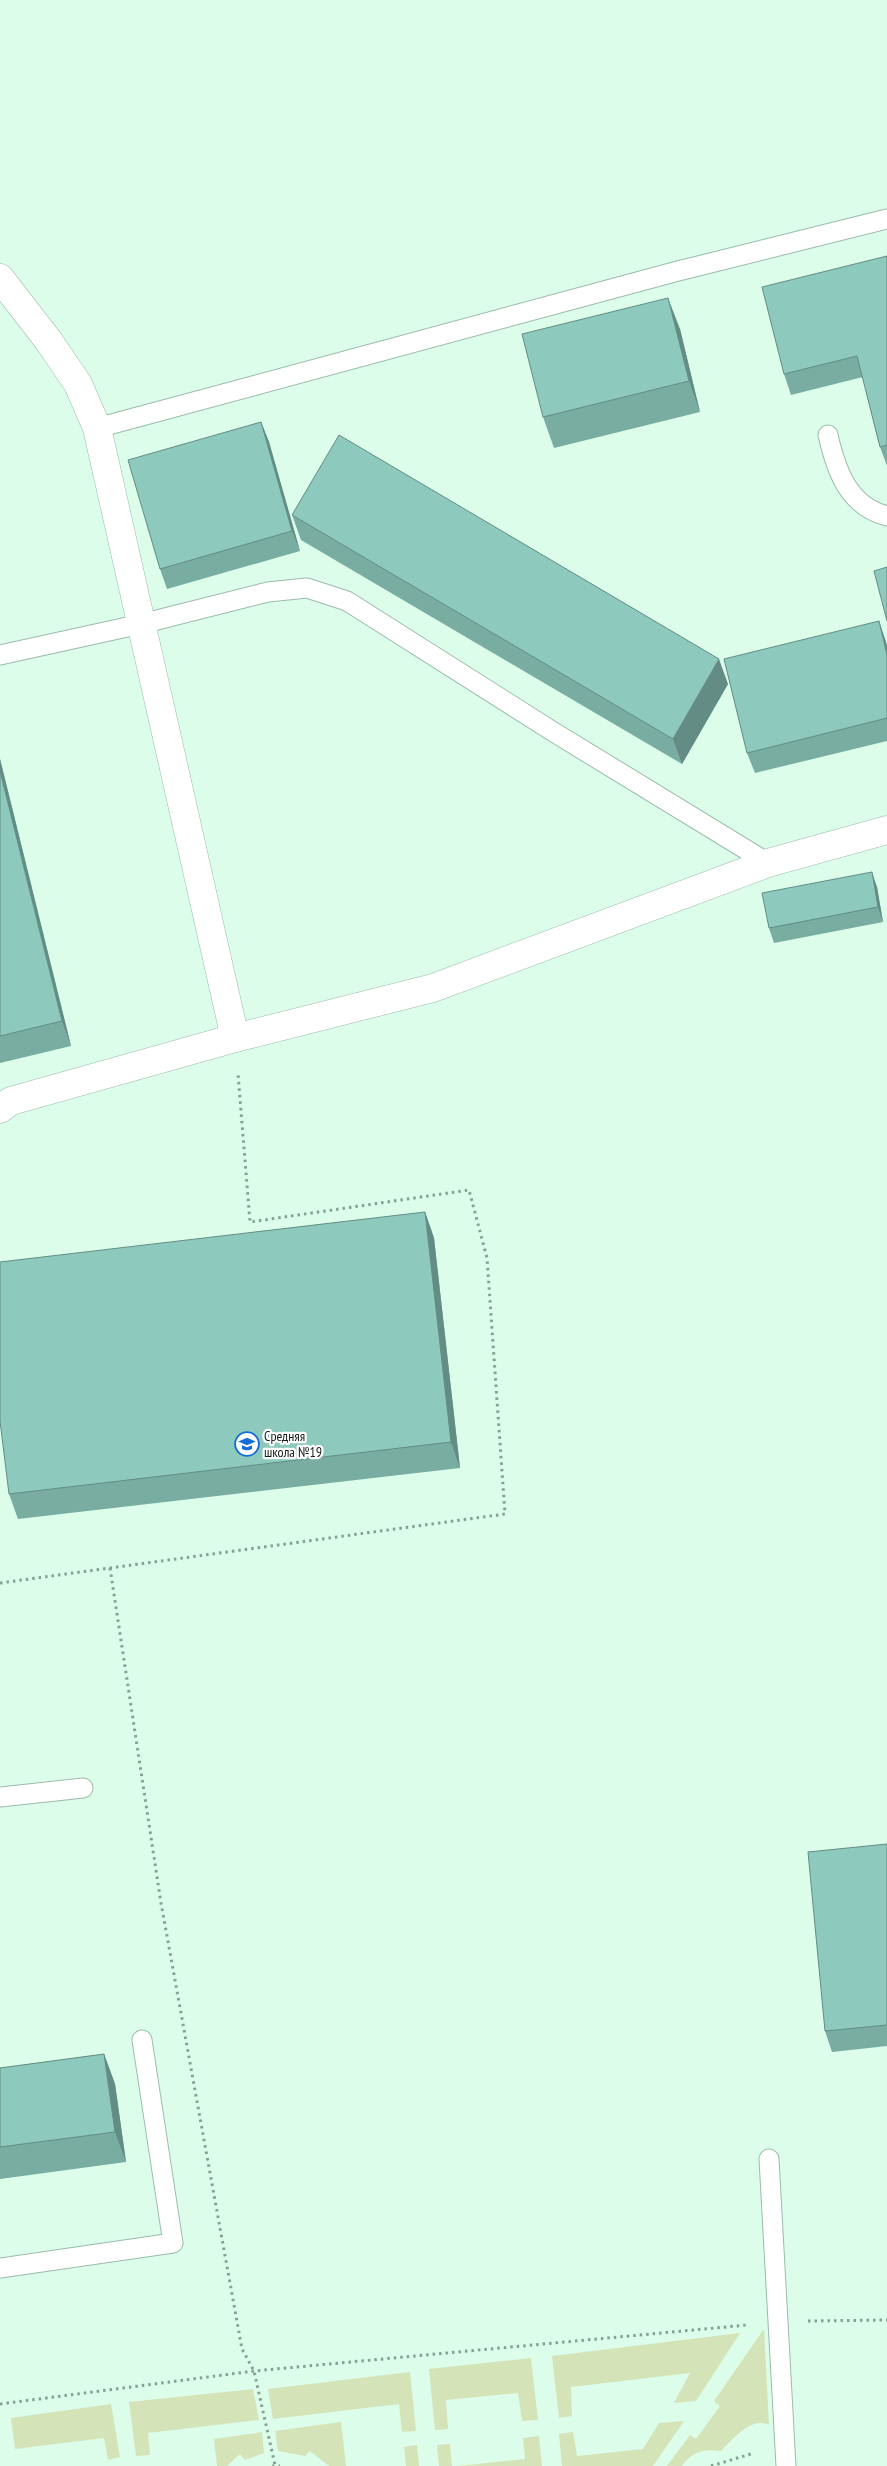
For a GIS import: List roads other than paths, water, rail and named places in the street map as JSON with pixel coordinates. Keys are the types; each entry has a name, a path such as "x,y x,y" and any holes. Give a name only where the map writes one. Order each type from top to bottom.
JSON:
{"street":[{"path":"0,278 48,340 78,384 97,428 235,1038"},
{"path":"4,1103 235,1038 433,988 768,863 887,830"}],"lane":[{"path":"97,428 668,273 887,218"},
{"path":"828,435 834,463 844,484 860,503 878,514 887,516"},
{"path":"0,655 141,624 268,592 307,588 347,601 552,731 768,863"},
{"path":"0,1797 83,1788"},
{"path":"0,2268 174,2244 142,2040"},
{"path":"769,2159 786,2466"}],"place":[{"name":"Средняя школа №19","path":"247,1444"}]}
